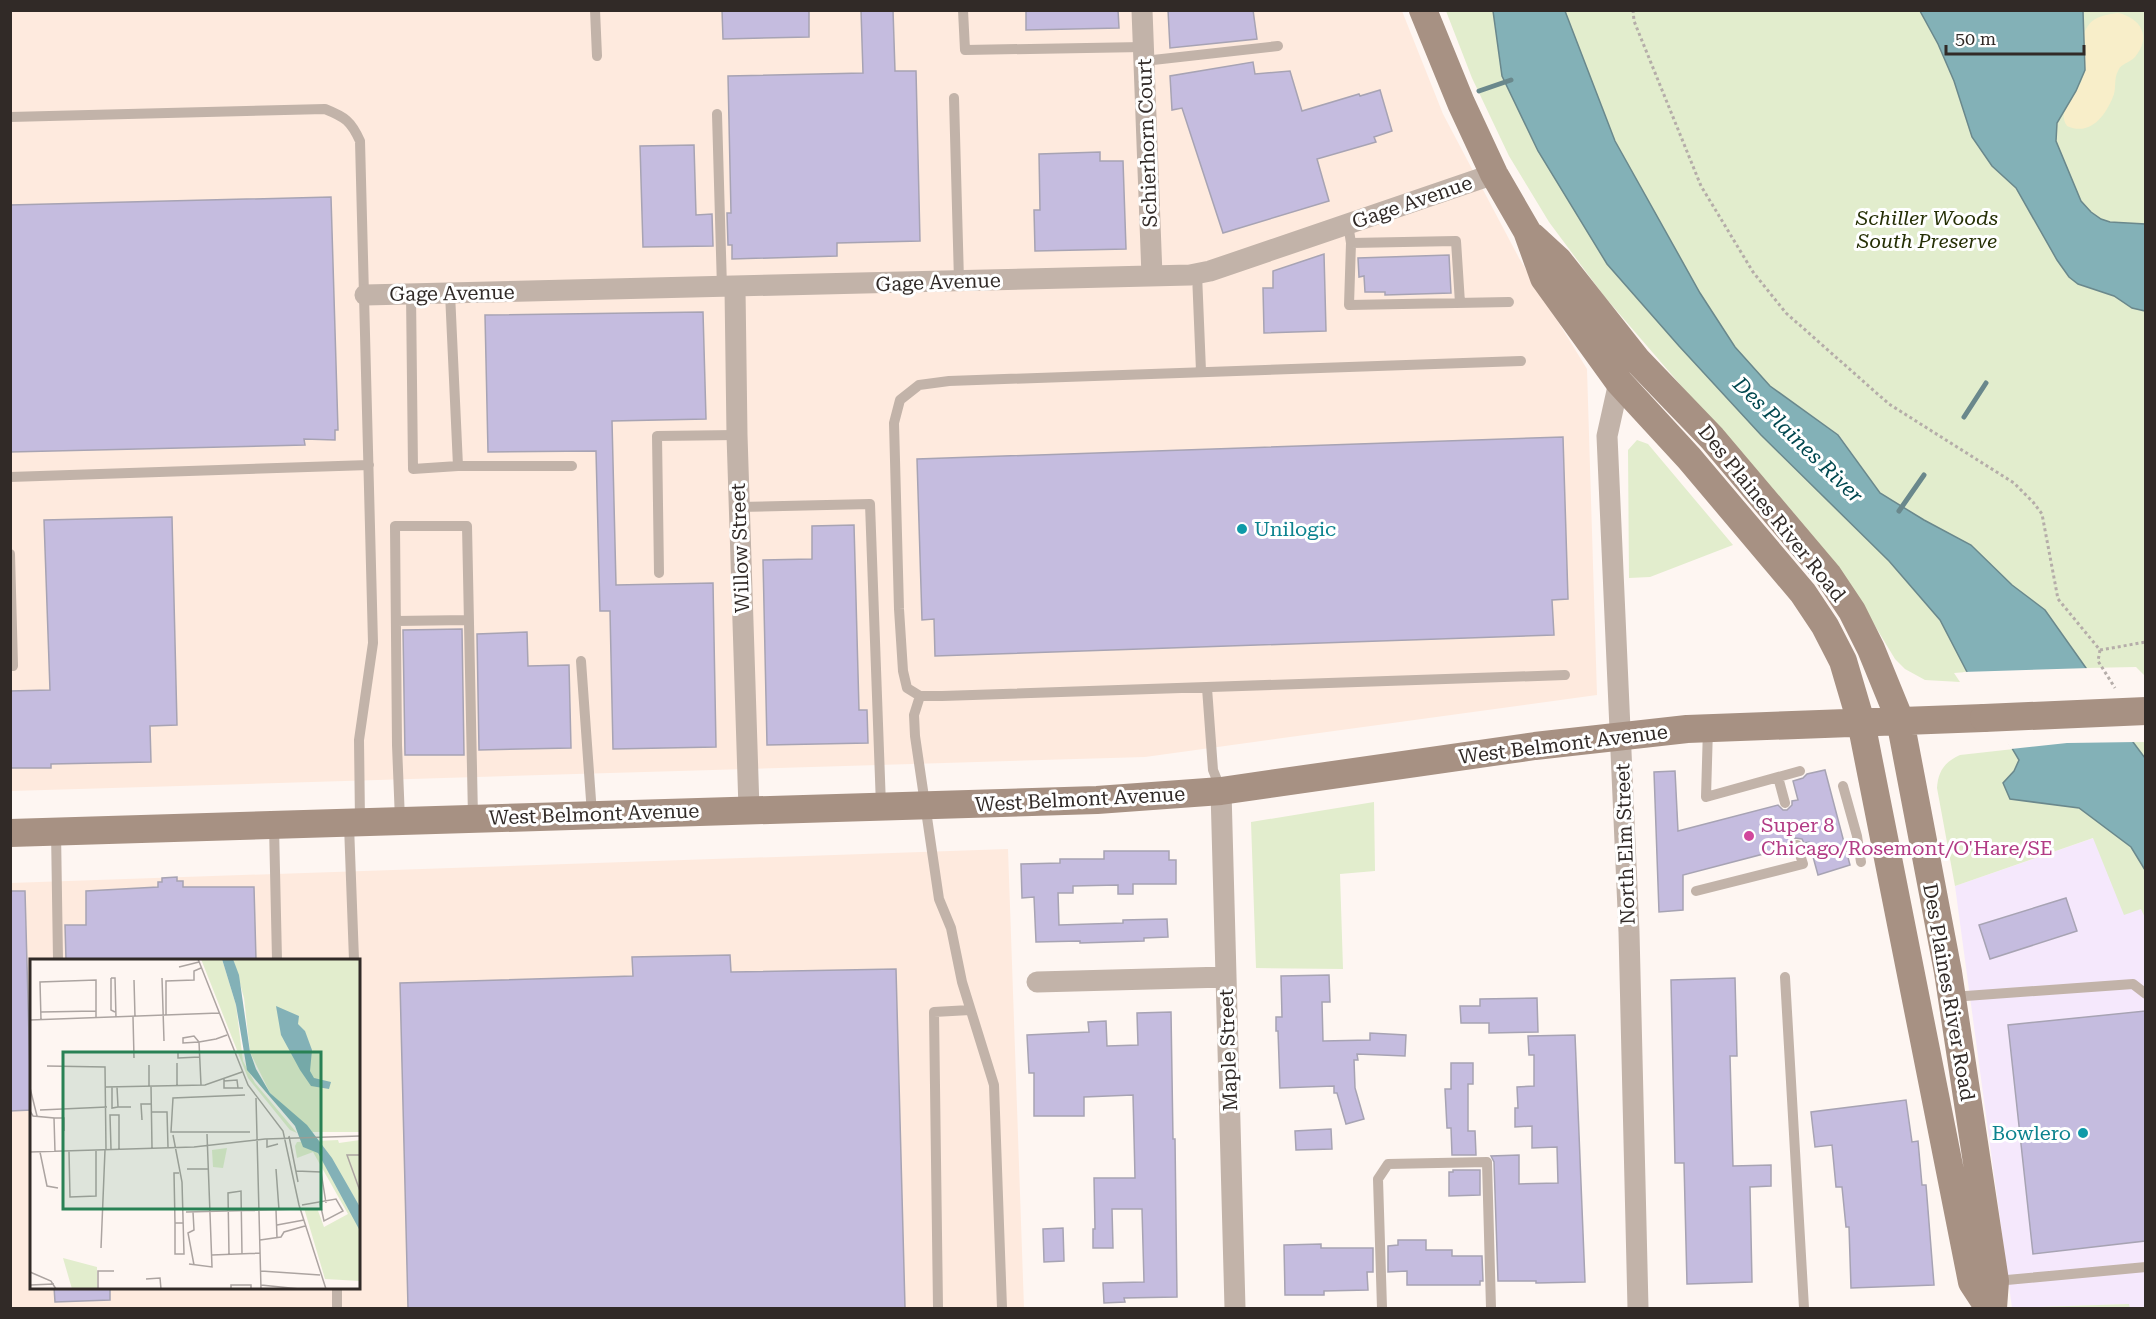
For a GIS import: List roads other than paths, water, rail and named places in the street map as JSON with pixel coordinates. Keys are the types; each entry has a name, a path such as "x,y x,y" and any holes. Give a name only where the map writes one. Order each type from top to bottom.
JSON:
{"main road":[{"name":"Des Plaines River Road","path":"1423,10 1461,104 1494,174 1527,231 1544,278 1619,382 1689,458 1803,593 1826,626 1843,661 1861,722 1869,833 1972,1282 1992,1299"},
{"name":"Des Plaines River Road","path":"1527,231 1558,260 1637,360 1713,438 1827,574 1852,611 1871,649 1900,720 1952,997 1992,1299"},
{"name":"West Belmont Avenue","path":"10,832 1097,800 1221,791 1621,735 1708,728 2145,711"}],"street":[{"name":"Schierhorn Court","path":"1142,10 1152,276"},
{"name":"Gage Avenue","path":"365,295 728,288 1197,274 1350,233 1494,174"},
{"name":"Willow Street","path":"728,288 737,435 749,809"},
{"name":"North Elm Street","path":"1619,382 1607,436 1629,932 1638,1308"},
{"name":"Maple Street","path":"1221,791 1235,1308"},
{"path":"1037,982 1226,977"}],"lane":[{"path":"595,10 597,56"},
{"path":"963,10 965,51 1144,54 1278,46"},
{"path":"954,98 959,281"},
{"path":"10,117 325,109 342,116 354,126 360,141 373,643 359,740 355,822 354,959"},
{"path":"717,114 728,288"},
{"path":"1461,303 1456,241 1350,233 1349,305 1461,303 1509,302"},
{"path":"1197,274 1200,371"},
{"path":"450,293 458,466"},
{"path":"411,294 412,469 458,466 572,466"},
{"path":"1521,361 949,381 919,385 900,400 894,423 901,653 907,688 920,696 1565,675"},
{"path":"658,573 657,436 737,435"},
{"path":"10,477 369,465"},
{"path":"739,507 870,504 881,807"},
{"path":"400,820 395,526 467,526 473,818"},
{"path":"10,554 13,666"},
{"path":"396,621 468,620"},
{"path":"581,662 592,814"},
{"path":"1207,687 1213,770 1221,791"},
{"path":"920,696 914,715 915,736 939,898 951,928 962,982 994,1085 1002,1308"},
{"path":"1708,728 1706,797 1800,771"},
{"path":"1778,777 1785,803"},
{"path":"1843,786 1869,833 1861,862"},
{"path":"274,824 277,959"},
{"path":"56,831 58,959"},
{"path":"1696,891 1803,864 1797,845"},
{"path":"1785,977 1804,1308"},
{"path":"1952,997 2133,984 2145,994"},
{"path":"938,1308 934,1012 970,1010"},
{"path":"1382,1308 1378,1179 1388,1164 1487,1162 1491,1308"},
{"path":"1992,1299 2145,1267"},
{"path":"337,1308 338,1289"}],"water":[{"name":"Des Plaines River","path":"1493,11 1565,11 1615,141 1700,293 1735,347 1770,386 1838,435 1880,493 1971,545 2012,585 2045,610 2145,758 2145,870 2131,847 2079,808 2010,799 2003,783 2014,771 2019,760 1967,672 1940,620 1889,561 1761,435 1607,264 1538,151 1502,76"},
{"path":"1920,11 2083,11 2085,70 2076,91 2057,123 2056,141 2081,201 2091,212 2110,222 2145,224 2145,311 2132,308 2114,296 2078,284 2069,277 2016,188 1992,166 1972,137 1954,81"}],"waterway":[{"path":"1479,91 1511,80"},
{"path":"1964,417 1986,383"},
{"path":"1899,511 1924,475"}],"place":[{"name":"Unilogic","path":"1242,529"},
{"name":"Super 8 Chicago/Rosemont/O'Hare/SE","path":"1749,836"},
{"name":"Bowlero","path":"2083,1133"}],"park label":[{"name":"Schiller Woods South Preserve","path":"1927,230"}]}
